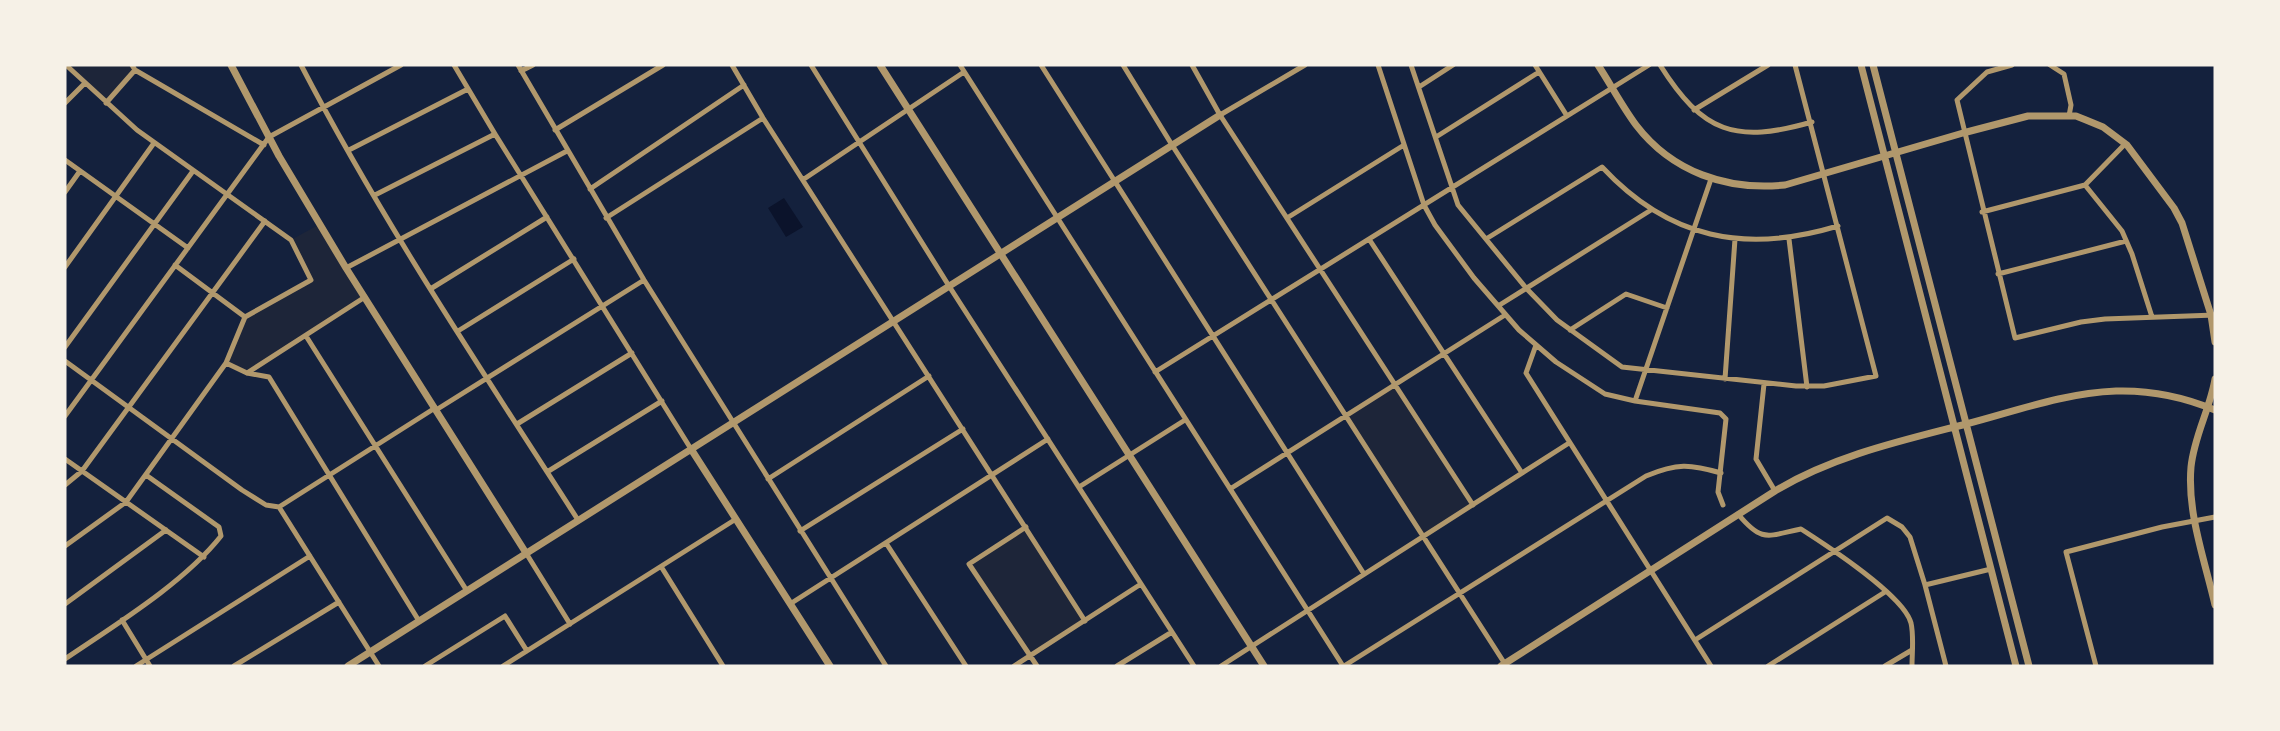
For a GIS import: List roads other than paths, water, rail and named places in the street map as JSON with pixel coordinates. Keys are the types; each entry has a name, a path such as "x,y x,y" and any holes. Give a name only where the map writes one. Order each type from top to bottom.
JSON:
{"street":[{"path":"65,546 126,502 226,363 245,317 311,280 291,240 154,143 66,65"},
{"path":"231,65 269,137 346,268 569,624"},
{"path":"301,65 401,239 578,520"},
{"path":"65,416 269,137 401,65"},
{"path":"454,65 691,449 830,666"},
{"path":"518,65 644,280 886,666"},
{"path":"522,71 533,65"},
{"path":"555,130 663,65"},
{"path":"733,65 763,118 1085,621"},
{"path":"811,65 949,286 1194,666"},
{"path":"880,65 1264,666"},
{"path":"960,65 1344,666 1646,475 1671,466 1693,465 1721,473"},
{"path":"1041,65 1364,574"},
{"path":"1123,65 1503,665 1775,491 1804,474 1847,457 2049,401 2090,393 2118,391 2158,394 2215,410"},
{"path":"1192,65 1220,115 1472,505"},
{"path":"348,666 1172,145 1305,65"},
{"path":"1378,65 1424,205 1449,247 1497,306 1536,345 1556,362 1605,394 1724,415 1726,419 1718,492 1723,505"},
{"path":"1411,65 1458,205 1526,288 1557,320 1622,367 1764,384 1824,386 1876,376 1795,65"},
{"path":"1419,87 1453,65"},
{"path":"1535,65 1567,116"},
{"path":"1598,65 1636,124 1666,156 1711,179 1734,185 1785,185 1896,151 2028,116 2069,116 2103,127 2125,144 2169,201 2182,223 2213,315 2215,342"},
{"path":"1155,372 1649,65"},
{"path":"1660,65 1694,110 1719,125 1748,133 1776,132 1812,122"},
{"path":"1694,110 1768,65"},
{"path":"1861,65 2016,666"},
{"path":"1873,65 2029,666"},
{"path":"2012,65 1987,72 1957,100 1982,212 2015,338 2081,322 2213,315"},
{"path":"2050,65 2064,74 2071,105 2069,116"},
{"path":"106,103 133,67 264,145"},
{"path":"804,179 964,72"},
{"path":"1436,137 1539,72"},
{"path":"65,103 85,83"},
{"path":"590,189 744,85"},
{"path":"349,150 468,89"},
{"path":"607,218 763,118"},
{"path":"375,195 495,134"},
{"path":"65,267 154,143"},
{"path":"1982,212 2085,185 2125,144"},
{"path":"1287,218 1404,145"},
{"path":"346,268 567,151"},
{"path":"65,160 188,248"},
{"path":"1486,239 1602,167 1651,210 1694,229 1756,241 1789,239 1838,226"},
{"path":"65,192 80,171"},
{"path":"65,347 193,171"},
{"path":"1635,401 1711,179"},
{"path":"2085,185 2122,231 2152,317"},
{"path":"1497,306 1651,210"},
{"path":"432,288 547,217"},
{"path":"65,485 82,471 265,221"},
{"path":"1369,239 1522,473"},
{"path":"1726,379 1735,239"},
{"path":"1789,239 1807,387"},
{"path":"1998,274 2126,241"},
{"path":"458,331 574,260"},
{"path":"175,265 245,317"},
{"path":"65,361 242,490 266,505 279,507 644,280"},
{"path":"1570,330 1626,293 1667,308"},
{"path":"247,373 365,298"},
{"path":"1230,489 1505,315"},
{"path":"306,336 467,591"},
{"path":"1536,345 1525,373 1711,666"},
{"path":"517,424 632,353"},
{"path":"226,363 247,373 269,377"},
{"path":"262,364 419,621"},
{"path":"768,479 929,376"},
{"path":"2215,379 2191,469 2195,521 2215,605"},
{"path":"1764,384 1756,459 1775,491"},
{"path":"547,472 662,401"},
{"path":"1079,487 1185,420"},
{"path":"800,531 963,429"},
{"path":"790,604 1048,439"},
{"path":"1221,666 1569,443"},
{"path":"65,459 204,557"},
{"path":"65,659 122,620 204,557 221,536 219,527 146,475"},
{"path":"279,507 379,666"},
{"path":"1738,514 1758,535 1801,530 1835,551 1885,592 1902,608 1911,622 1912,666"},
{"path":"2096,666 2066,552 2215,517"},
{"path":"1695,640 1887,518 1902,527 1910,537 1946,666"},
{"path":"503,666 736,519"},
{"path":"1026,527 970,564 1037,666"},
{"path":"65,604 166,530"},
{"path":"886,543 966,666"},
{"path":"136,666 310,556"},
{"path":"662,568 723,666"},
{"path":"1925,585 1991,569"},
{"path":"1014,666 1141,584"},
{"path":"1768,666 1885,592"},
{"path":"234,666 339,602"},
{"path":"425,666 505,616 527,651"},
{"path":"122,620 150,666"},
{"path":"1117,666 1172,632"},
{"path":"1885,666 1912,650"}]}
